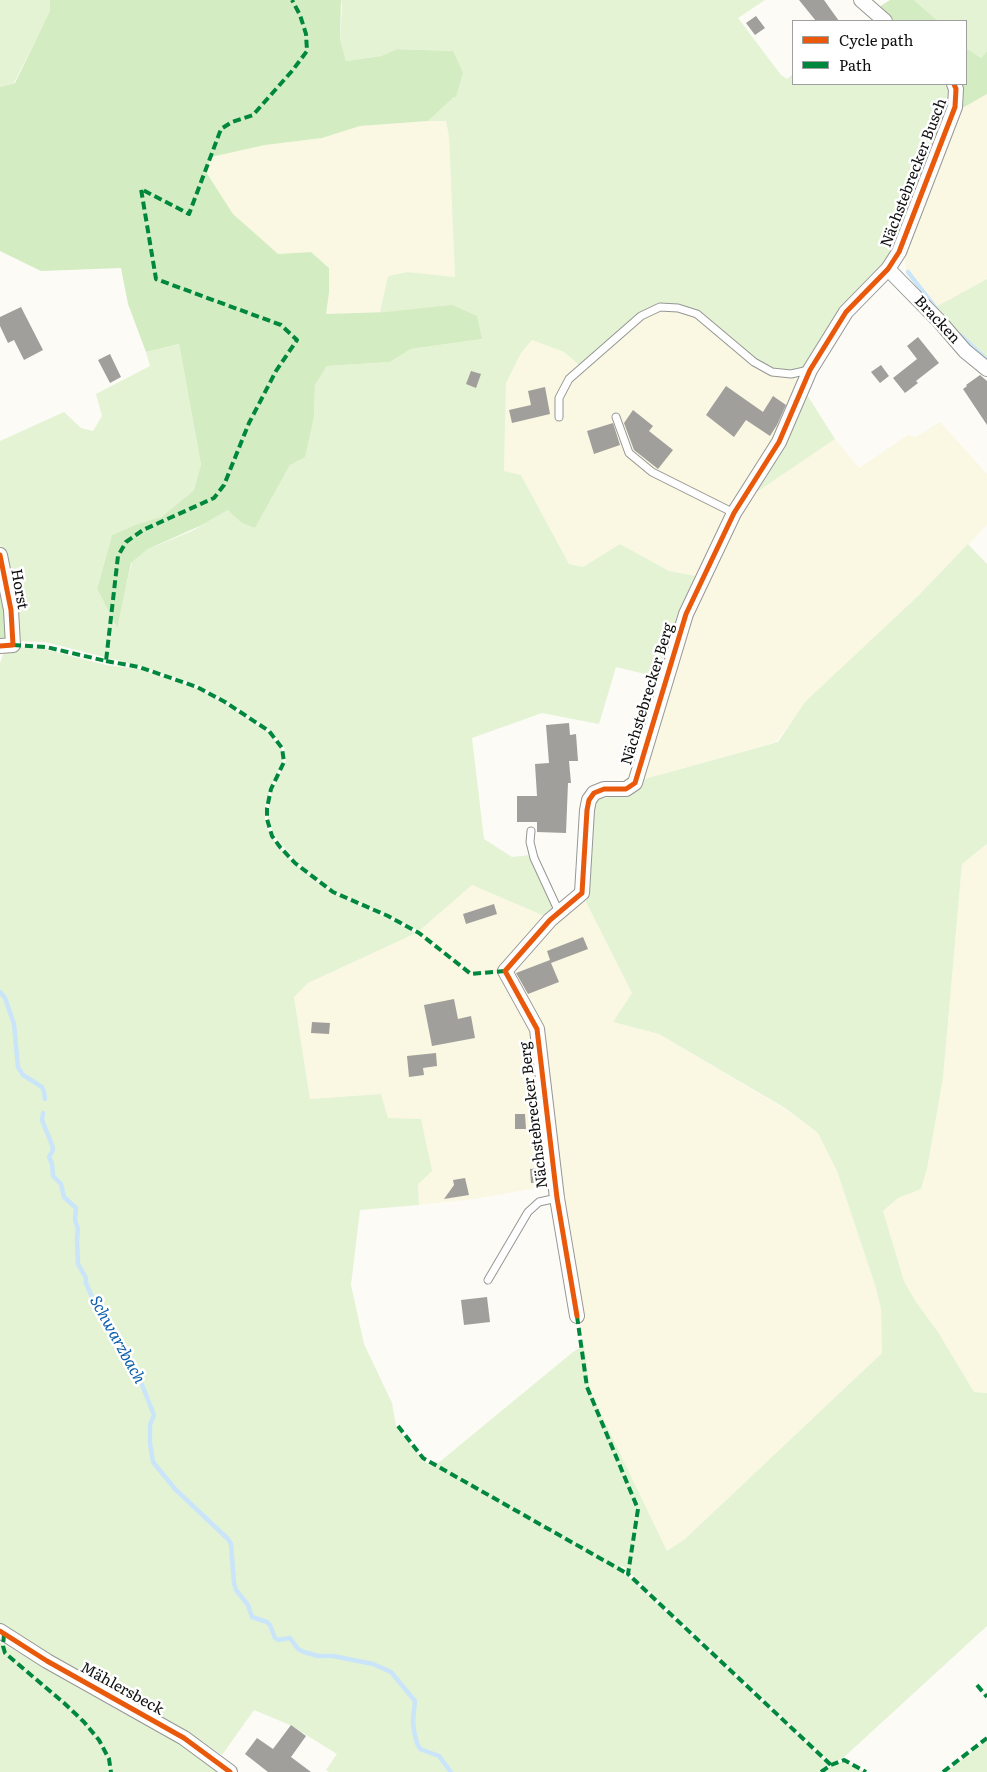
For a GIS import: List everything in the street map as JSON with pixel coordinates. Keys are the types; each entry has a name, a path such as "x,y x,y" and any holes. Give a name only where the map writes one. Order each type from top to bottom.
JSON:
{"street":[{"path":"861,0 884,20"},
{"name":"Nächstebrecker Busch","path":"888,269 899,252 954,107 956,90 954,85"},
{"name":"Bracken","path":"888,269 940,322 965,351 987,369"},
{"name":"Nächstebrecker Berg","path":"577,1316 557,1198 537,1029 505,971 550,920 582,893 586,810 589,800 594,793 604,789 626,789 635,783 686,614 734,513 779,442 810,370 846,312 888,269"},
{"name":"Horst","path":"0,555 11,610 13,645 0,646"},
{"name":"Mählersbeck","path":"0,1631 47,1661 184,1738 230,1772"}],"lane":[{"path":"559,416 560,398 569,380 641,316 660,307 678,308 698,314 754,362 772,372 791,374 810,370"},
{"path":"616,418 629,453 652,472 734,513"},
{"path":"531,831 530,842 534,858 559,912"},
{"path":"488,1280 528,1212 539,1202 557,1198"}],"shaded area":[{"path":"987,94 987,279 932,309 907,276 904,255 959,110"},
{"path":"446,121 449,137 455,278 407,272 388,276 380,312 326,314 329,293 329,268 311,252 278,254 233,214 206,172 211,157 264,145 322,138 359,126"},
{"path":"660,309 678,310 698,317 753,366 776,377 797,377 793,401 701,577 669,571 620,544 583,567 569,564 521,475 504,471 506,383 521,353 532,340 564,352 585,371 642,318"},
{"path":"940,422 987,474 987,525 922,592 805,703 776,742 641,780 689,614 742,504 835,439 859,468 908,435 916,437"},
{"path":"987,845 987,1393 974,1392 938,1332 916,1302 904,1281 883,1211 898,1198 921,1189 927,1169 943,1077 962,864"},
{"path":"472,885 549,918 587,893 586,902 632,993 613,1022 659,1034 785,1109 818,1133 837,1171 876,1288 881,1309 883,1352 685,1539 667,1551 590,1391 559,1196 553,1185 474,1199 419,1205 418,1184 388,1119 381,1094 310,1099 294,997 308,983 419,931"}],"green space":[{"path":"0,0 50,0 50,12 14,83 0,87"},
{"path":"50,0 341,0 340,39 346,61 381,56 397,49 453,51 463,73 456,97 428,121 360,126 322,138 265,145 211,157 206,172 233,214 278,254 311,252 329,268 329,293 326,314 386,312 452,305 477,316 482,339 411,349 390,362 327,366 315,385 314,416 305,457 290,465 255,528 241,522 228,510 202,525 148,549 131,563 117,628 97,589 112,535 138,524 162,517 194,490 201,465 179,344 146,352 128,304 121,268 41,271 0,251 0,87 15,83 50,11"},
{"path":"341,0 765,0 738,18 781,75 787,79 792,75 792,85 948,85 949,87 948,101 932,150 893,253 809,364 798,369 777,369 759,361 700,311 679,306 639,314 579,365 564,352 532,340 521,353 506,383 504,471 521,475 569,564 583,567 620,544 669,571 701,577 662,678 616,667 599,724 542,713 472,738 484,839 512,857 530,855 555,910 549,918 472,885 419,931 334,891 296,861 274,835 268,818 269,806 273,789 286,761 284,747 270,730 198,685 140,666 45,642 15,641 13,610 0,544 0,441 64,412 81,428 93,431 102,416 96,394 150,366 146,352 179,344 201,466 194,490 162,518 139,524 112,535 97,589 116,627 132,562 148,549 192,531 228,510 255,528 290,465 314,416 315,385 327,366 390,362 411,349 482,339 386,312 380,312 388,276 407,272 455,277 449,137 446,121 428,121 454,97 453,51 397,49 381,56 346,61 340,39"},
{"path":"890,0 914,0 937,20 890,20 876,9"},
{"path":"914,0 987,0 987,51 981,58 967,49 967,20 937,20"},
{"path":"967,49 981,58 987,51 987,94 959,110 959,85 967,85"},
{"path":"987,279 987,366 932,309"},
{"path":"804,390 835,439 742,504"},
{"path":"968,544 987,564 987,844 962,864 943,1078 927,1169 921,1189 898,1198 883,1211 904,1281 916,1302 938,1332 974,1392 987,1393 987,1626 843,1758 831,1763 623,1566 618,1569 830,1765 820,1772 329,1772 326,1770 337,1754 290,1725 254,1710 222,1755 186,1731 42,1652 0,1626 0,663 6,646 44,649 106,665 139,669 197,688 268,732 282,749 282,763 270,789 265,808 265,820 270,836 293,863 332,892 416,933 308,983 294,997 310,1099 381,1094 388,1118 421,1119 432,1171 418,1184 419,1205 360,1210 351,1285 364,1344 392,1403 396,1426 422,1460 431,1466 435,1462 437,1464 584,1345 590,1391 667,1551 685,1539 882,1353 881,1309 876,1288 837,1171 818,1133 785,1108 659,1034 613,1022 632,993 586,902 589,815 593,801 630,794 641,780 778,742 805,702 919,595"},
{"path":"0,568 11,639 0,640"},
{"path":"0,1642 89,1694 181,1743 220,1772 0,1772"},
{"path":"987,1740 987,1772 946,1772"},
{"path":"844,1761 864,1772 823,1772 834,1764"}],"building":[{"path":"799,0 824,0 838,20 815,20"},
{"path":"756,16 765,28 755,35 746,23"},
{"path":"21,307 43,350 24,360 14,340 8,343 0,326 0,317"},
{"path":"918,337 939,363 916,381 918,383 905,393 893,378 917,359 907,346"},
{"path":"110,354 121,377 110,383 98,360"},
{"path":"881,365 889,376 880,383 871,372"},
{"path":"471,371 481,374 476,388 466,384"},
{"path":"980,375 987,381 987,425 963,389"},
{"path":"726,386 763,412 773,396 786,405 770,436 746,420 734,437 706,415"},
{"path":"545,387 550,414 512,423 509,410 531,405 528,391"},
{"path":"633,410 653,426 649,431 673,450 658,469 634,450 624,423"},
{"path":"613,423 620,445 594,454 587,431"},
{"path":"569,723 570,735 576,734 578,761 569,761 571,783 568,783 566,833 537,832 537,822 517,822 517,796 537,796 535,764 549,763 546,725"},
{"path":"494,904 497,914 466,924 463,914"},
{"path":"583,937 588,949 551,963 559,982 528,994 516,973 550,960 547,951"},
{"path":"454,999 458,1019 471,1016 475,1038 432,1046 424,1005"},
{"path":"312,1022 330,1023 329,1034 311,1033"},
{"path":"436,1053 437,1066 423,1068 424,1075 409,1077 407,1056"},
{"path":"515,1114 525,1114 526,1129 515,1129"},
{"path":"545,1168 546,1182 531,1183 530,1169"},
{"path":"465,1178 469,1195 444,1199 454,1185 453,1180"},
{"path":"487,1297 490,1322 464,1325 461,1300"},
{"path":"291,1725 306,1736 291,1757 311,1772 268,1772 245,1754 257,1738 273,1749"}],"waterway":[{"path":"908,272 938,311"},
{"path":"960,335 987,360"},
{"name":"Schwarzbach","path":"0,992 5,998 14,1024 18,1067 23,1075 42,1087 45,1099"},
{"name":"Schwarzbach","path":"43,1113 42,1120 53,1150 49,1157 53,1176 61,1184 64,1197 76,1208 78,1264 86,1278 86,1283 92,1297 133,1362 154,1415 150,1425 153,1462 175,1489 228,1539 231,1544 236,1590 248,1605 252,1617 267,1622 275,1638 278,1640 290,1638 298,1649 304,1652 318,1656 333,1656 373,1664 391,1672 415,1701 414,1731 420,1749 439,1756 451,1772"}],"marked path":[{"path":"13,645 46,647 106,661 118,556 126,542 143,530 214,498 224,485 249,423 276,371 297,340 281,325 156,279 141,189 189,214 221,129 232,122 253,115 307,51 306,34 300,15 292,0"},
{"path":"106,661 139,667 197,687 225,702 269,731 282,748 284,762 271,789 267,819 272,836 295,863 333,892 388,916 419,933 471,974 505,971"},
{"path":"577,1316 587,1387 638,1509 628,1574 831,1765"},
{"path":"398,1426 423,1458 628,1574"},
{"path":"4,1634 3,1646 5,1653 84,1722 99,1740 109,1759 111,1772"},
{"path":"977,1685 987,1697"},
{"path":"943,1772 987,1738"},
{"path":"821,1772 831,1765 844,1760 866,1772"}],"cycle path":[{"path":"577,1316 557,1198 537,1029 505,971 550,920 582,893 589,800 594,793 604,789 626,789 635,783 686,614 734,513 779,442 810,370 846,312 888,269 899,252 955,107 954,85"},
{"path":"0,555 11,610 13,645 0,646"},
{"path":"0,1631 47,1661 184,1738 230,1772"}]}
